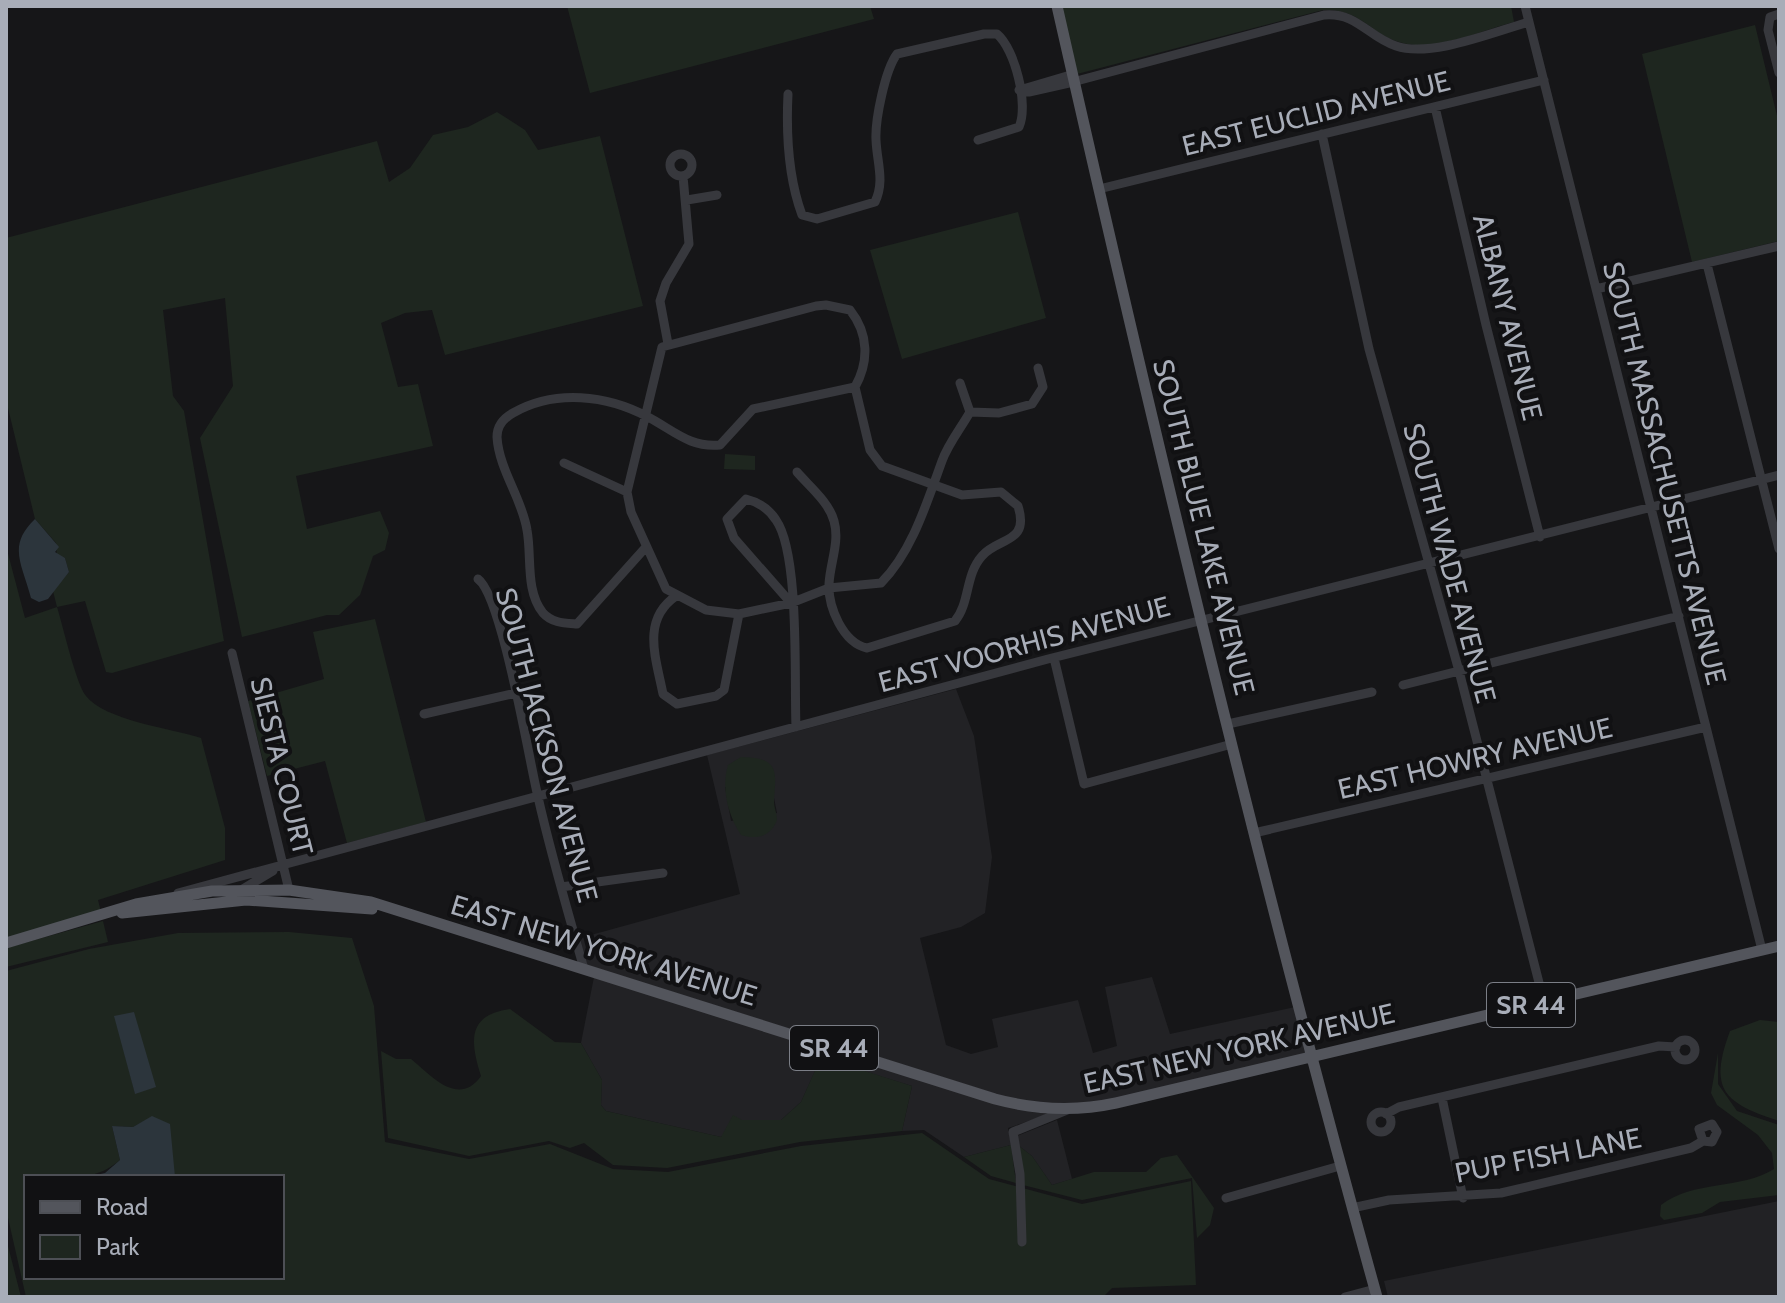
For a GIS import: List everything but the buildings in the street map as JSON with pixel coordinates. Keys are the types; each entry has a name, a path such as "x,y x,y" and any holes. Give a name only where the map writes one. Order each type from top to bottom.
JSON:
{"main road":[{"name":"SOUTH BLUE LAKE AVENUE","path":"1057,6 1119,287 1254,833 1376,1293"},
{"name":"EAST NEW YORK AVENUE","path":"6,943 156,900 243,889 289,890 345,897 995,1099 1032,1108 1067,1110 1116,1103 1779,946"},
{"path":"289,890 299,901"},
{"name":"EAST NEW YORK AVENUE","path":"115,913 212,901 299,901 392,911"}],"street":[{"name":"SOUTH MASSACHUSETTS AVENUE","path":"1525,6 1762,950"},
{"path":"1779,14 1770,17 1768,30 1779,73"},
{"path":"1021,90 1029,92 1324,15 1353,18 1389,43 1415,49 1529,22"},
{"path":"788,94 789,157 797,200 802,215 817,219 875,202 881,188 875,137 889,65 897,54 997,34 1010,45 1024,114 1019,127 978,140"},
{"name":"EAST EUCLID AVENUE","path":"1099,189 1544,80"},
{"name":"ALBANY AVENUE","path":"1435,107 1540,537"},
{"name":"SOUTH WADE AVENUE","path":"1322,134 1369,349 1459,671 1484,779 1544,1002"},
{"path":"668,344 660,301 666,283 689,244 683,176"},
{"path":"687,200 717,195"},
{"path":"1596,289 1779,246"},
{"path":"1707,264 1779,549"},
{"path":"797,472 824,502 835,522 829,588 843,634 858,646 867,648 955,621 962,612 968,581 981,557 1016,535 1021,515 1012,498 1001,492 962,495 935,485 882,466 870,450 855,387 866,359 862,333 850,310 826,305 791,311 662,347 627,492 631,512 666,589 706,610 739,614 791,603 829,588 881,583 894,570 935,485 943,458 970,412 960,383"},
{"path":"970,412 999,413 1032,404 1043,387 1038,368"},
{"path":"646,547 577,624 558,623 544,613 532,586 527,529 507,480 497,436 502,421 515,411 574,398 604,398 647,416 698,446 720,445 753,409 855,387"},
{"path":"564,463 627,492"},
{"name":"EAST VOORHIS AVENUE","path":"156,900 1054,658 1540,537 1650,505 1779,475"},
{"path":"791,603 734,538 727,519 746,499 759,502 777,521 791,570 796,727"},
{"name":"SOUTH JACKSON AVENUE","path":"478,579 487,589 516,693 538,796 584,969"},
{"path":"676,596 655,616 653,629 663,694 677,704 716,696 724,690 739,614"},
{"path":"1403,685 1679,616"},
{"name":"SIESTA COURT","path":"232,653 289,890"},
{"path":"1054,658 1084,784 1232,744"},
{"path":"1228,724 1372,692"},
{"path":"424,714 516,693"},
{"name":"EAST HOWRY AVENUE","path":"1254,833 1706,727"},
{"name":"EAST VOORHIS AVENUE","path":"212,901 243,889 283,866"},
{"path":"561,887 663,873"},
{"path":"1386,1114 1399,1107 1659,1046 1676,1047"},
{"path":"1442,1098 1463,1198"},
{"path":"1022,1242 1020,1174 1013,1132 1067,1110"},
{"name":"PUP FISH LANE","path":"1352,1208 1409,1198 1463,1198 1501,1193 1691,1148 1703,1141"},
{"path":"1226,1198 1340,1166"},
{"path":"1345,1297 1376,1293"}],"shaded area":[{"path":"35,519 59,547 55,552 65,558 69,572 48,599 39,602 31,598 19,556 21,538"},
{"path":"956,689 974,736 992,857 985,913 961,927 920,938 946,1045 971,1054 998,1047 992,1019 1078,1000 1093,1053 1117,1046 1105,987 1152,977 1170,1034 1295,1007 1307,1053 1115,1099 1066,1106 1009,1098 587,965 580,938 740,894 707,755","holes":["725,787 774,798 777,813 731,821"]},
{"path":"594,977 1032,1112 1050,1114 1008,1128 1011,1145 964,1157 924,1130 902,1131 912,1086 821,1058 801,1102 781,1120 742,1120 721,1137 606,1111 601,1105 602,1080 581,1043"},
{"path":"134,1012 156,1087 135,1094 114,1016"},
{"path":"152,1116 170,1124 175,1175 96,1175 105,1173 120,1160 112,1126 133,1127"},
{"path":"1057,1120 1072,1179 1052,1185 1032,1156 1019,1146 1017,1136"},
{"path":"1779,1201 1779,1297 1388,1297 1384,1281"}],"green space":[{"path":"567,6 870,6 874,19 590,93"},
{"path":"1061,6 1511,6 1514,22 1459,39 1416,45 1382,35 1347,13 1323,10 1077,74"},
{"path":"1755,25 1779,124 1779,241 1692,262 1642,54"},
{"path":"497,112 525,130 538,150 600,136 643,306 445,355 432,310 405,313 381,323 398,387 418,384 433,446 296,476 307,529 380,511 389,533 385,550 373,556 360,595 339,615 327,615 242,637 200,438 233,386 225,298 163,310 173,396 184,411 224,641 112,673 106,672 85,601 57,607 53,591 69,572 65,558 57,556 56,543 35,519 6,400 6,238 377,141 389,182 410,168 433,135 468,127"},
{"path":"1018,212 1046,318 902,359 870,250"},
{"path":"725,454 755,456 755,470 724,469"},
{"path":"6,546 25,618 57,607 78,680 86,696 95,704 123,717 201,738 225,828 225,860 98,900 101,912 6,939"},
{"path":"375,619 426,822 347,843 325,761 267,776 248,701 324,679 313,632"},
{"path":"741,757 769,763 775,774 777,820 771,830 758,837 741,835 727,802 725,783 728,765"},
{"path":"103,921 108,942 6,967 6,948"},
{"path":"289,932 352,938 374,1006 385,1142 469,1159 550,1144 613,1169 668,1172 801,1146 922,1133 989,1179 1082,1204 1191,1181 1196,1285 1112,1288 1103,1297 26,1297 6,1209 6,971 89,949 178,933","holes":["115,1016 155,1086 135,1093"]},
{"path":"510,1009 555,1042 581,1043 602,1080 601,1105 606,1111 721,1137 733,1115 742,1120 781,1120 801,1102 821,1057 912,1086 902,1131 800,1142 667,1168 613,1165 584,1143 570,1148 549,1141 469,1156 388,1138 381,1051 396,1059 411,1059 444,1085 463,1089 481,1076 474,1041 479,1024 496,1012"},
{"path":"1760,1020 1779,1022 1779,1121 1745,1108 1726,1091 1721,1081 1721,1067 1730,1031"},
{"path":"1718,1053 1718,1084 1737,1111 1779,1125 1779,1195 1720,1202 1702,1213 1664,1220 1660,1216 1661,1205 1674,1197 1702,1188 1747,1180 1774,1169 1772,1153 1758,1135 1717,1105 1711,1093"},
{"path":"1011,1145 1016,1183 991,1176 964,1157"},
{"path":"1019,1146 1032,1156 1052,1185 1094,1172 1146,1172 1161,1158 1177,1155 1214,1208 1210,1225 1197,1238 1192,1178 1082,1200 1023,1185"},
{"path":"6,1238 21,1297 6,1297"}]}
